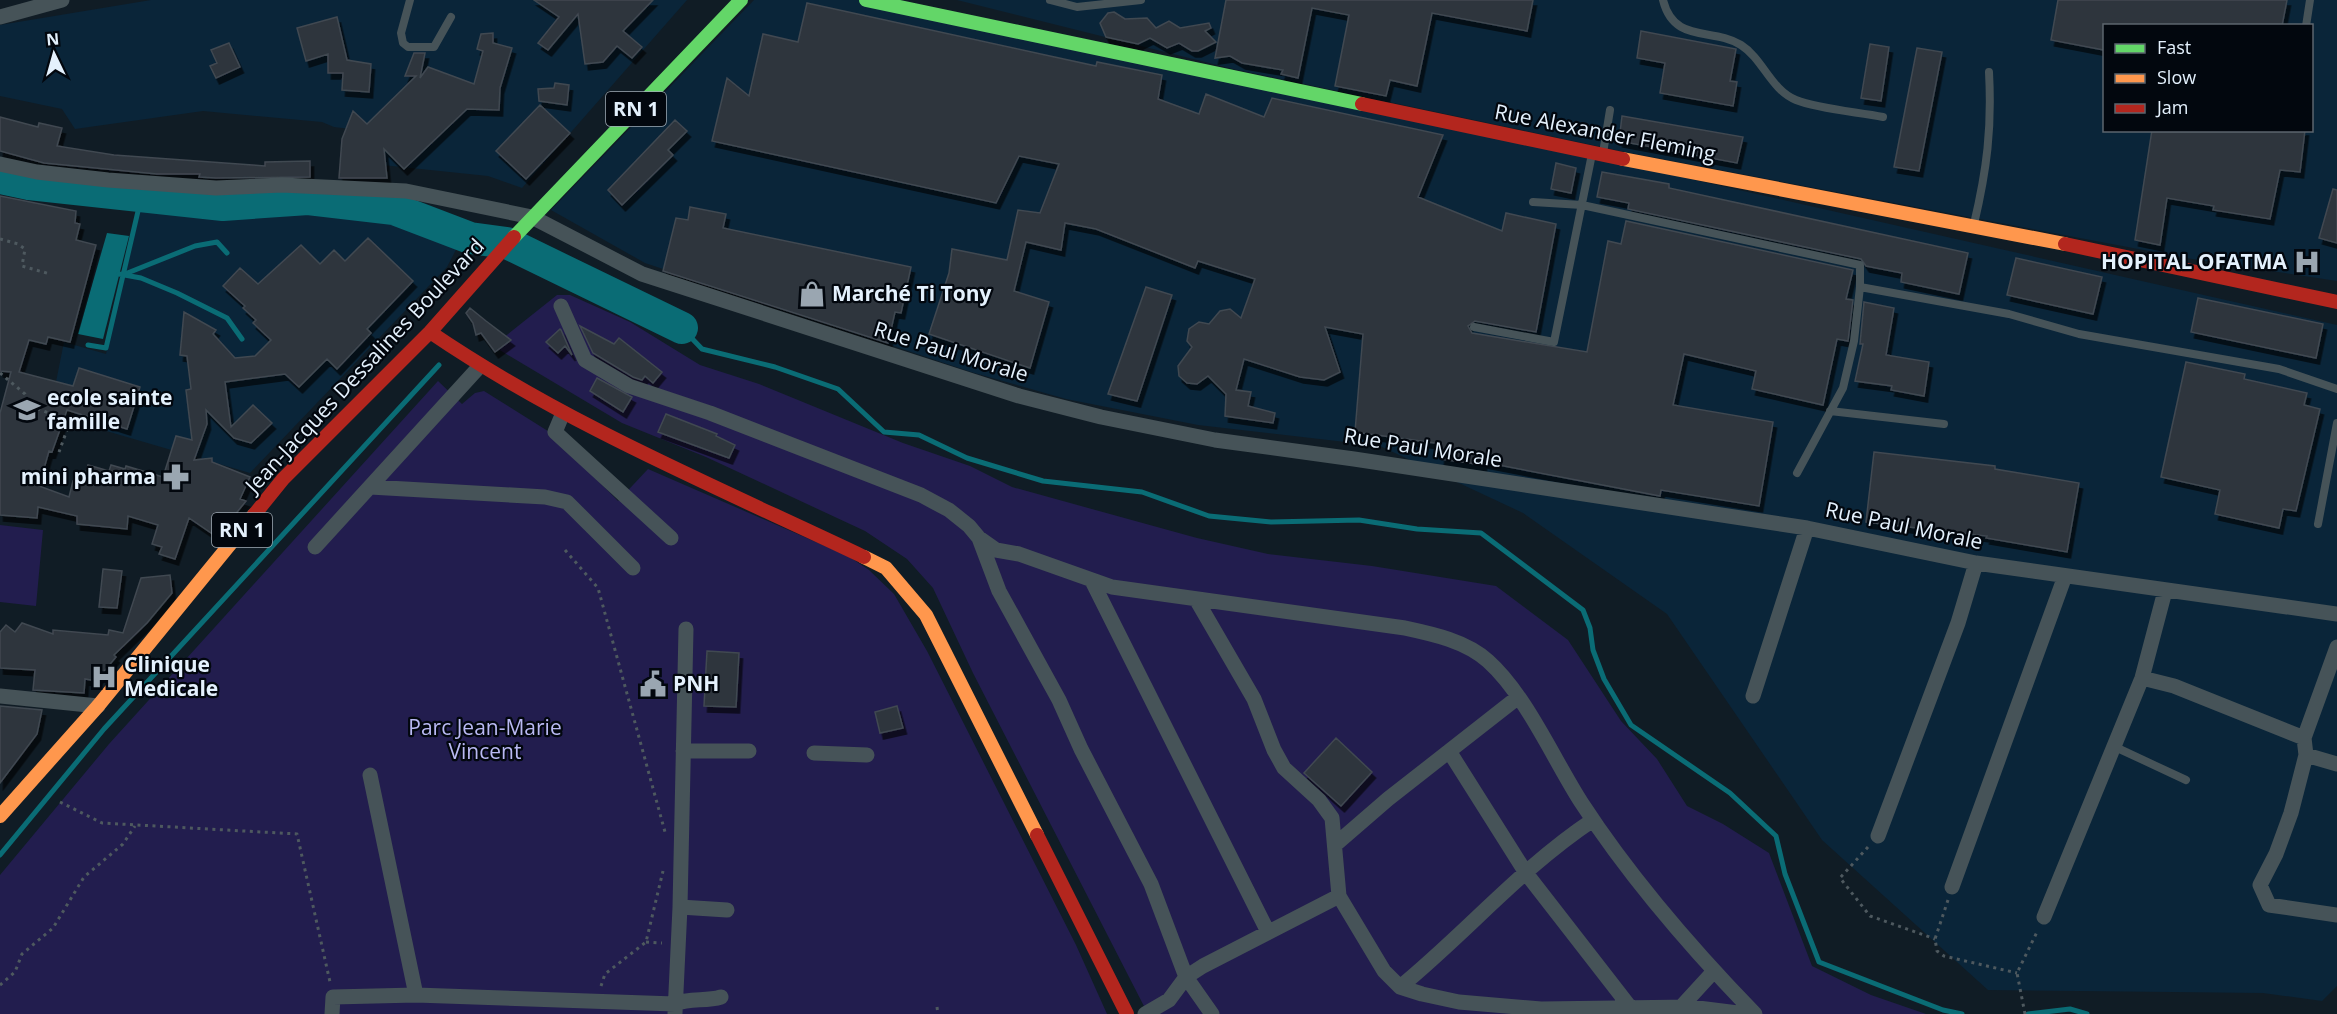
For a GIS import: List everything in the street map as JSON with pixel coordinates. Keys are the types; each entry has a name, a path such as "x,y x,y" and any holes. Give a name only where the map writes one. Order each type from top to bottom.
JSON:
{"street":[{"path":"0,17 62,0"},
{"name":"Jean-Jacques Dessalines Boulevard","path":"0,816 98,706 284,479 430,332 532,217 741,0"},
{"name":"Rue Alexander Fleming","path":"866,0 1598,154 1973,225 2337,302"},
{"name":"Rue Paul Morale","path":"0,164 37,172 154,184 216,188 282,185 360,187 406,191 532,217 642,274 997,389 1101,417 1215,440 1365,460 1807,528 1976,563 2337,614"},
{"path":"561,306 585,360 629,386 710,413 921,495 949,510 969,526 979,538 996,550 1019,554 1112,587 1405,628 1440,635 1488,661 1517,698 1593,820 1621,859 1714,971 1755,1014"},
{"path":"430,332 480,366 563,413 886,568 926,615 1127,1014"},
{"path":"315,547 480,366"},
{"path":"563,413 555,432 671,538"},
{"path":"370,487 545,497 567,502 633,568"},
{"path":"1753,696 1807,528"},
{"path":"979,538 999,591 1059,700 1081,749 1151,884 1186,977 1212,1014"},
{"path":"1878,836 1958,623 1976,563"},
{"path":"1952,887 2065,576"},
{"path":"1092,580 1268,932"},
{"path":"2043,918 2142,678 2164,591"},
{"path":"1196,599 1254,699 1274,750 1284,768 1320,800 1332,818 1340,896 1384,971 1400,987 1460,1002 1541,1009 1681,1007 1728,1010 1746,1014"},
{"path":"675,1009 680,907 686,629"},
{"path":"2337,647 2304,738 2306,755 2276,854 2260,885 2269,905 2337,915"},
{"path":"2142,678 2174,686 2304,738"},
{"path":"0,696 98,706"},
{"path":"1336,844 1388,799 1517,698"},
{"path":"683,751 749,752"},
{"path":"1449,751 1526,873 1630,1007"},
{"path":"814,753 867,755"},
{"path":"2306,755 2337,764"},
{"path":"370,775 416,995"},
{"path":"1400,987 1436,958 1556,846 1593,820"},
{"path":"1144,1014 1169,1000 1186,977 1340,896"},
{"path":"680,907 727,910"},
{"path":"1681,1007 1714,971"},
{"path":"332,1014 333,997 416,995 592,1001 675,1009"},
{"path":"675,1009 685,999 711,1000 721,997"}],"lane":[{"path":"410,0 401,33 403,44 408,47 434,47 451,17"},
{"path":"1050,0 1077,7 1141,0"},
{"path":"1663,0 1666,11 1680,28 1738,43 1753,53 1779,89 1796,100 1883,117"},
{"path":"2306,24 2310,0"},
{"path":"1973,225 1986,174 1991,121 1989,72"},
{"path":"1474,327 1554,342 1582,206 1610,110"},
{"path":"1533,202 1582,206 1860,265 1854,341 1843,388 1797,473"},
{"path":"1860,287 2009,314 2079,333 2279,369 2337,389"},
{"path":"1830,411 1944,424"},
{"path":"2318,524 2337,423"},
{"path":"2113,746 2186,780"}],"path":[{"path":"0,239 18,244 25,249 22,266 50,274"},
{"path":"0,373 25,394 32,406 53,415 68,427 59,452"},
{"path":"565,550 598,588 667,841"},
{"path":"60,802 102,823 297,834 333,997"},
{"path":"0,985 15,972 22,954 52,928 84,877 123,844 135,826"},
{"path":"1878,836 1840,878 1870,916 1935,939"},
{"path":"592,1001 605,974 646,942 664,869"},
{"path":"1952,887 1935,939 1937,951 1944,956 2017,973"},
{"path":"2025,1014 2017,973 2043,918"},
{"path":"937,1007 938,1014"}],"shaded area":[{"path":"151,0 687,0 522,188 488,176 363,163 359,130 334,127 322,122 203,111 75,129 62,109 0,96 0,25"},
{"path":"754,0 872,0 1500,136 2337,325 2337,986 2322,1001 2263,993 1988,990 1822,840 1667,614 1523,513 1380,446 1198,425 1066,399 971,372 645,263 551,210"},
{"path":"957,0 2337,0 2337,281 2186,258 1625,152 1233,69"},
{"path":"308,199 354,203 399,213 460,242 447,267 250,473 79,423 71,406 52,402 64,342 106,354 143,200 223,205"},
{"path":"107,233 129,236 103,339 78,334"}],"green space":[{"path":"557,295 570,295 630,322 700,365 759,384 903,443 970,466 1012,487 1197,538 1268,554 1372,566 1496,586 1568,640 1621,721 1657,759 1687,806 1723,824 1769,853 1812,966 1871,995 1926,1014 1148,1014 973,673 933,588 907,559 865,531 706,457 622,423 493,346"},
{"name":"Parc Jean-Marie Vincent","path":"438,381 462,404 475,393 484,391 551,433 618,501 648,469 848,556 869,570 894,594 927,651 1076,945 1107,1014 0,1014 0,875 109,744"},
{"path":"0,525 43,530 36,606 0,602"}],"building":[{"path":"534,0 653,0 623,31 642,47 632,58 617,46 603,62 585,64 578,14 548,50 538,43 559,17"},
{"path":"1226,0 1533,0 1527,31 1432,13 1417,86 1390,80 1386,96 1335,86 1349,15 1312,8 1298,78 1281,74 1283,70 1242,63 1230,56 1215,58"},
{"path":"2058,0 2287,0 2282,24 2103,24 2103,50 2051,40"},
{"path":"807,3 1096,66 1097,62 1162,75 1158,99 1199,114 1206,94 1264,117 1272,98 1443,135 1418,197 1502,231 1506,213 1556,224 1536,332 1475,321 1468,326 1472,333 1587,352 1608,241 1621,244 1626,221 1853,270 1846,299 1853,300 1848,341 1837,339 1823,405 1752,389 1756,371 1684,354 1673,405 1773,422 1759,506 1661,490 1660,496 1483,462 1483,465 1441,459 1442,444 1355,432 1363,334 1325,327 1340,372 1324,380 1300,377 1244,359 1236,390 1251,392 1248,406 1275,413 1273,423 1225,416 1226,394 1208,376 1197,384 1187,383 1179,376 1178,366 1192,347 1187,341 1189,329 1199,322 1209,324 1220,311 1230,309 1241,318 1255,279 1198,261 1195,268 1096,229 1065,223 1061,250 1026,242 1014,291 1049,302 1030,368 929,334 949,273 952,249 1007,260 1018,210 1040,213 1059,164 1019,156 996,203 712,141 727,78 749,96 763,34 798,42"},
{"path":"1114,12 1125,19 1147,18 1156,28 1169,21 1180,28 1209,23 1211,28 1205,31 1216,42 1198,51 1192,51 1179,43 1167,48 1150,38 1138,44 1106,37 1100,23 1108,13"},
{"path":"337,17 347,60 371,64 369,92 342,90 343,73 328,73 328,54 306,61 297,28"},
{"path":"1641,31 1736,49 1730,81 1737,82 1733,106 1660,93 1665,63 1637,58"},
{"path":"493,33 493,43 512,48 500,88 499,110 467,109 404,169 384,149 387,178 339,178 342,139 353,111 367,124 416,76 405,76 414,53 425,53 420,78 428,67 474,84 483,51 477,49 481,34"},
{"path":"229,43 240,67 216,78 210,66 217,63 211,50"},
{"path":"1870,44 1889,47 1881,101 1861,98"},
{"path":"1917,48 1942,52 1919,171 1894,167"},
{"path":"555,83 569,85 567,105 539,101 538,89 554,88"},
{"path":"540,105 570,133 526,179 496,151"},
{"path":"1622,116 1743,137 1737,163 1619,141"},
{"path":"0,117 38,127 39,123 62,128 57,146 114,155 265,166 265,162 310,161 310,177 216,178 199,177 200,174 157,174 44,163 0,151"},
{"path":"675,120 687,131 668,150 673,155 622,205 608,190"},
{"path":"2152,132 2305,132 2300,172 2280,170 2270,219 2213,210 2214,206 2167,198 2160,245 2135,240"},
{"path":"1556,163 1576,168 1571,193 1551,189"},
{"path":"1602,172 1669,184 1669,188 1968,253 1959,294 1901,282 1902,273 1866,266 1861,259 1628,209 1629,203 1597,197"},
{"path":"2333,189 2337,190 2337,243 2319,238"},
{"path":"0,196 76,211 75,223 80,224 76,240 96,245 70,342 48,337 46,344 29,340 19,372 73,386 79,368 140,387 127,429 67,410 52,452 49,451 39,486 69,497 73,481 83,484 88,465 109,471 111,465 125,469 126,466 163,477 176,436 192,440 186,390 191,389 187,356 180,355 184,312 216,330 213,334 235,358 255,356 271,340 253,323 256,320 243,308 245,306 223,286 240,268 258,284 301,245 320,264 334,250 345,261 368,238 413,281 367,329 371,333 337,369 327,359 299,387 285,374 225,382 231,427 253,405 272,423 251,443 234,438 206,410 207,424 194,460 212,458 212,462 250,477 240,499 246,501 217,537 189,518 175,559 159,554 162,547 152,544 158,525 128,516 127,529 77,524 77,516 38,507 37,518 0,515 0,413 11,372 0,371"},
{"name":"Marché Ti Tony","path":"690,207 726,214 723,228 911,267 901,313 895,312 888,343 663,271 676,218 688,220"},
{"path":"2016,258 2102,277 2093,314 2007,295"},
{"path":"1146,287 1172,295 1137,401 1108,394"},
{"path":"2198,298 2323,324 2316,358 2191,332"},
{"path":"1864,302 1894,308 1886,355 1929,362 1924,396 1891,390 1892,386 1855,381 1863,344 1860,344"},
{"path":"470,308 511,340 495,352 481,333 476,335 473,323 466,313"},
{"path":"580,326 614,344 619,338 662,372 653,383 645,376 642,380 633,377 593,353"},
{"path":"560,329 572,355 565,346 558,353 546,342"},
{"path":"2186,362 2245,374 2244,379 2307,393 2304,405 2320,409 2296,511 2283,509 2279,528 2215,514 2220,490 2161,477"},
{"path":"597,378 632,397 623,412 590,391"},
{"path":"666,414 717,434 716,436 735,445 729,458 658,432"},
{"path":"1874,452 1995,466 1995,469 2079,483 2067,552 1986,538 1987,536 1866,522"},
{"path":"103,569 122,571 117,608 99,607"},
{"path":"170,575 172,593 147,623 114,655 116,657 96,681 85,679 84,693 33,690 35,670 0,668 0,632 6,625 15,632 22,623 53,634 53,630 108,635 109,630 123,633 141,578"},
{"path":"707,651 739,653 736,707 704,706"},
{"path":"0,706 42,710 37,734 0,783"},
{"path":"897,706 903,728 880,733 875,712"},
{"path":"1336,738 1372,772 1341,806 1304,773"}],"waterway":[{"path":"0,178 29,184 223,205 308,199 394,209 470,238 507,243 682,328"},
{"path":"88,345 106,348 139,207 135,195"},
{"path":"125,274 195,246 217,242 227,253"},
{"path":"119,274 141,278 227,318 242,339"},
{"path":"682,328 702,349 775,367 838,389 884,432 919,435 967,458 1043,481 1142,492 1209,516 1271,522 1359,520 1417,529 1481,533 1583,610 1590,628 1593,650 1604,679 1631,725 1730,793 1776,836 1785,874 1819,962 1943,1010 1962,1014"},
{"path":"0,855 104,729 439,365"},
{"path":"2028,1014 2070,1009 2087,1014"}],"traffic: fast":[{"path":"514,237 741,0"},
{"path":"866,0 1362,104"}],"traffic: slow":[{"path":"1623,159 2065,244"},
{"path":"0,816 98,706 254,515"},
{"path":"864,557 886,568 926,615 1037,835"}],"traffic: jam":[{"path":"1362,104 1623,159"},
{"path":"254,515 283,479 430,332 514,237"},
{"path":"2065,244 2337,302"},
{"path":"430,332 534,396 642,453 864,557"},
{"path":"1037,835 1127,1014"}],"place":[{"name":"HOPITAL OFATMA","path":"2307,262"},
{"name":"Marché Ti Tony","path":"812,294"},
{"name":"ecole sainte famille","path":"27,410"},
{"name":"mini pharma","path":"176,477"},
{"name":"Clinique Medicale","path":"104,677"},
{"name":"PNH","path":"653,684"}]}
